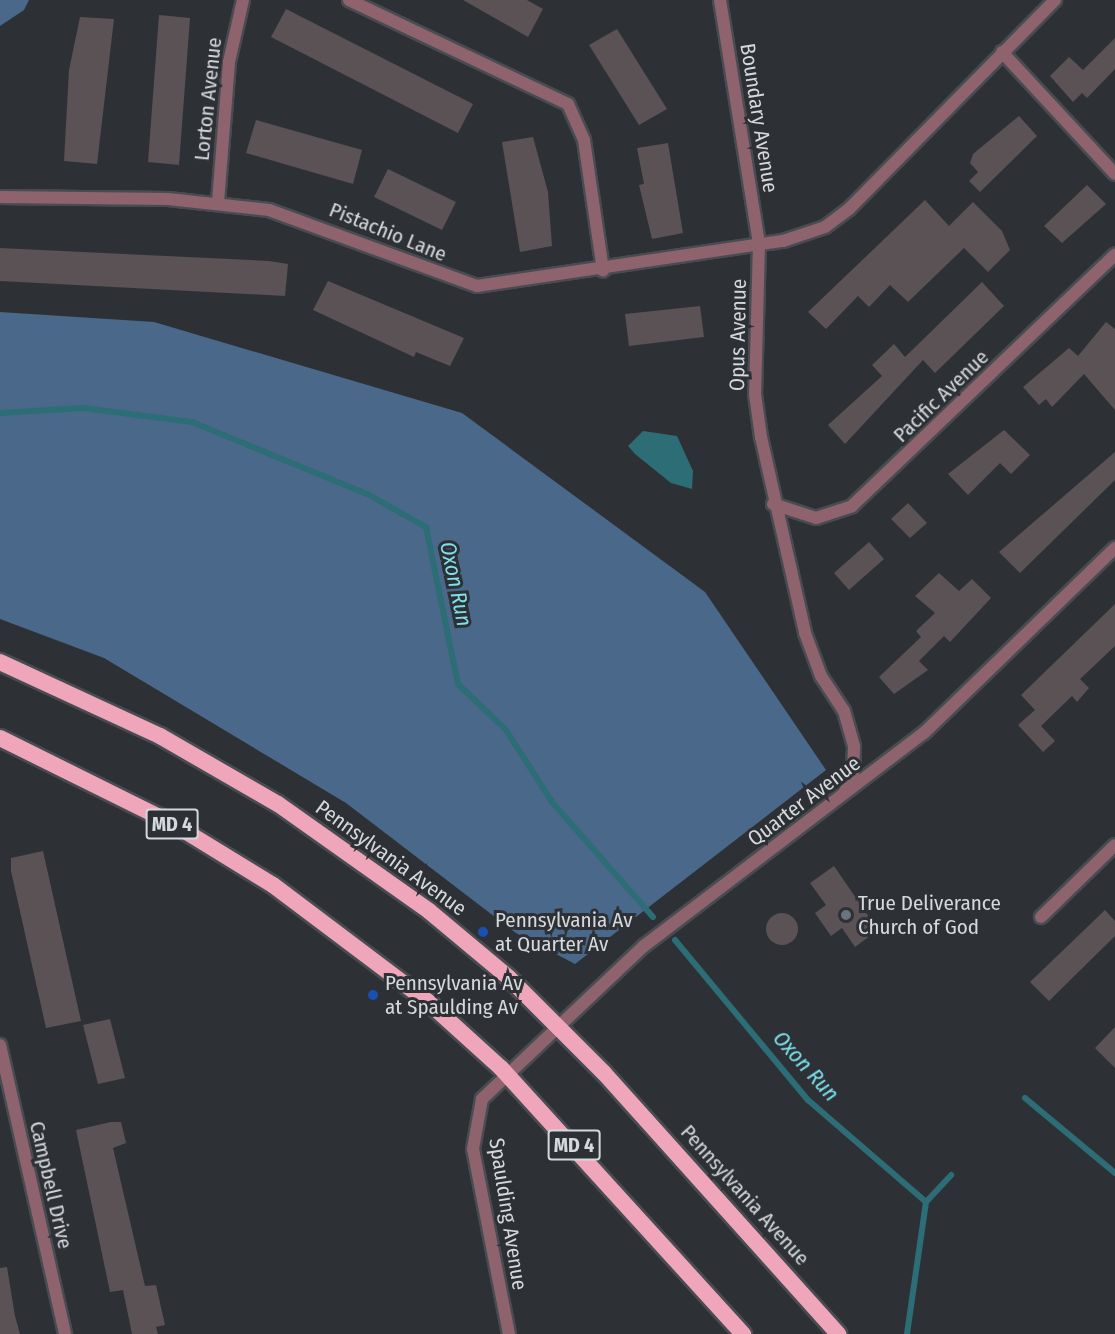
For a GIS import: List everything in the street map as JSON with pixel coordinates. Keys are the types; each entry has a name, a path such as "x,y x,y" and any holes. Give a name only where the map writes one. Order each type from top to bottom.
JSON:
{"highway":[{"name":"Pennsylvania Avenue","path":"0,662 159,736 278,804 429,911 556,1025 838,1334"},
{"name":"MD 4","path":"0,738 175,825 273,885 427,1001 507,1074 743,1334"}],"street":[{"name":"Lorton Avenue","path":"218,202 229,62 243,0"},
{"path":"349,0 568,104 584,140 603,270"},
{"name":"Boundary Avenue","path":"720,0 759,243"},
{"path":"759,243 798,238 837,219 1055,0"},
{"path":"1002,52 1115,174"},
{"name":"Pistachio Lane","path":"0,197 218,202 294,217 464,284 488,286 603,270 759,243"},
{"name":"Opus Avenue","path":"759,243 755,394 773,504 805,633 820,676 844,711 854,747 853,776 840,798"},
{"name":"Pacific Avenue","path":"773,504 816,518 852,506 1115,255"},
{"name":"Quarter Avenue","path":"507,1074 556,1025 644,946 924,733 1115,548"},
{"path":"1041,917 1115,845"},
{"name":"Campbell Drive","path":"0,1045 66,1334"},
{"name":"Spaulding Avenue","path":"507,1074 482,1099 473,1149 509,1334"}],"shaded area":[{"path":"0,0 29,0 24,10 0,26"},
{"path":"0,312 154,322 462,413 705,592 826,770 575,964 516,933 346,803 104,658 0,619"},
{"path":"643,431 677,436 693,471 692,489 671,483 628,446"}],"building":[{"path":"463,0 527,0 543,9 528,37"},
{"path":"286,9 473,104 458,133 271,37"},
{"path":"159,15 190,18 179,165 148,162"},
{"path":"80,17 114,19 97,164 64,161 69,70"},
{"path":"617,29 667,109 639,125 589,45"},
{"path":"1115,38 1115,69 1087,98 1082,93 1073,102 1050,76 1069,57 1083,70"},
{"path":"1019,116 1037,136 980,192 969,181 978,172 970,163 973,154"},
{"path":"256,120 362,150 353,184 246,153"},
{"path":"533,137 548,192 552,246 520,252 502,142"},
{"path":"668,143 683,233 652,239 639,185 644,184 637,148"},
{"path":"388,169 456,202 442,230 374,197"},
{"path":"1087,185 1106,204 1062,243 1044,226"},
{"path":"925,200 949,226 973,202 1002,231 1010,250 988,272 964,248 908,302 890,285 869,307 858,296 826,329 808,312"},
{"path":"0,248 269,261 288,264 285,296 0,281"},
{"path":"328,281 464,338 450,366 416,352 414,357 313,310"},
{"path":"982,282 1004,306 935,373 923,360 845,444 828,425 882,376 872,365 894,344 905,357"},
{"path":"700,306 704,337 629,346 625,314"},
{"path":"1106,322 1115,329 1115,410 1084,374 1052,407 1046,399 1039,405 1023,387 1069,348 1078,356"},
{"path":"1004,430 1030,455 1011,474 1000,463 968,495 948,474"},
{"path":"1115,452 1115,480 1020,573 999,552"},
{"path":"908,503 927,523 910,538 891,519"},
{"path":"869,542 884,559 849,590 834,573"},
{"path":"939,573 959,591 972,579 991,598 950,642 944,636 919,661 928,670 894,694 879,677 921,637 916,631 935,613 915,596"},
{"path":"1115,604 1115,646 1080,679 1089,688 1077,702 1072,696 1041,726 1055,741 1043,752 1018,725 1035,710 1021,695"},
{"path":"43,851 81,1021 46,1028 11,871 11,858"},
{"path":"834,866 878,930 855,947 842,928 831,936 815,913 826,905 810,883"},
{"path":"1105,910 1115,921 1115,936 1049,1001 1030,982"},
{"path":"782,913 794,917 798,929 794,941 782,945 770,941 766,929 770,917"},
{"path":"110,1019 125,1078 98,1084 83,1025"},
{"path":"1115,1027 1115,1068 1095,1048"},
{"path":"121,1122 126,1143 113,1148 145,1286 156,1285 165,1325 156,1327 158,1334 132,1334 123,1290 110,1292 76,1130"},
{"path":"7,1267 20,1334 0,1334 0,1268"}],"waterway":[{"name":"Oxon Run","path":"0,413 83,408 192,422 369,495 426,527 458,684 506,730 552,802 653,917"},
{"name":"Oxon Run","path":"675,940 808,1100 926,1202 907,1334"},
{"name":"Oxon Run","path":"1025,1098 1115,1173"},
{"name":"Oxon Run","path":"926,1202 951,1175"}],"place":[{"name":"True Deliverance Church of God","path":"846,915"},
{"name":"Pennsylvania Av at Quarter Av","path":"483,932"},
{"name":"Pennsylvania Av at Spaulding Av","path":"373,995"}]}
